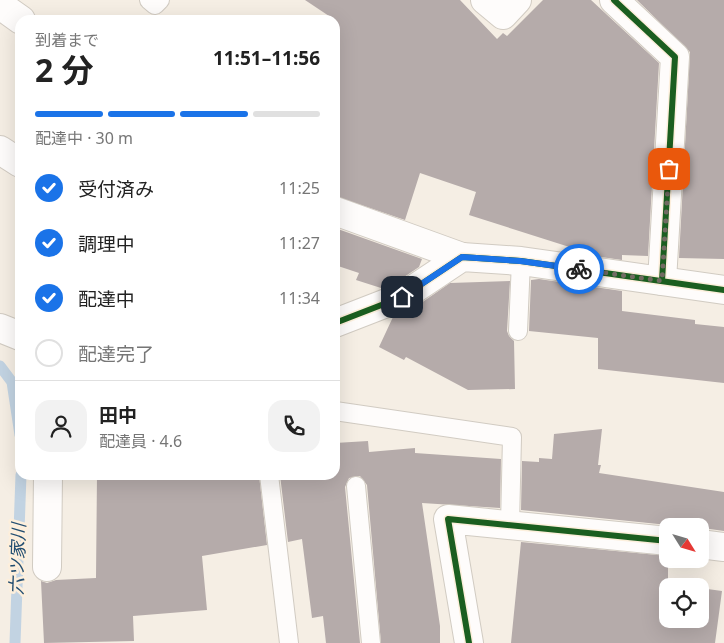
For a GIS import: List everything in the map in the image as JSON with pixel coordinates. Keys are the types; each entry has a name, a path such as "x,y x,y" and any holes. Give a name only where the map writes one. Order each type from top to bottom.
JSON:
{"street":[{"path":"485,0 503,15 517,0"},
{"path":"614,0 675,57 662,281"},
{"path":"0,5 15,16"},
{"path":"0,150 15,160"},
{"path":"340,213 462,257 520,261 724,290"},
{"path":"340,322 402,297 462,257"},
{"path":"0,328 15,334"},
{"path":"48,480 48,567"},
{"path":"469,643 448,519 659,540"},
{"path":"709,545 724,547"}],"lane":[{"path":"149,0 155,6 160,0"},
{"path":"518,331 520,261"},
{"path":"340,412 512,437 510,525"},
{"path":"270,480 288,643"},
{"path":"356,486 371,643"}],"building":[{"path":"305,0 460,0 497,39 503,33 507,36 543,0 591,0 659,63 648,256 622,255 622,260 601,257 469,215 476,192 420,173 405,220 340,198 340,15 328,15"},
{"path":"637,0 724,0 724,259 679,258 690,52"},
{"path":"340,230 422,259 419,267 395,283 381,288 356,280 359,273 340,267"},
{"path":"539,279 622,291 622,311 695,320 695,324 724,327 724,383 598,369 598,338 529,331 531,280"},
{"path":"510,281 507,331 514,341 515,389 468,390 406,357 404,360 379,347 393,317 411,310 450,283"},
{"path":"602,429 598,465 601,465 599,473 724,492 724,531 709,529 709,518 659,518 659,524 521,510 522,461 539,462 539,458 552,459 554,434"},
{"path":"368,441 369,452 415,448 415,453 501,459 500,508 422,503 440,626 440,643 381,643 367,485 360,476 349,478 345,487 360,643 326,643 323,616 312,618 302,539 288,542 281,480 340,480 340,443"},
{"path":"97,480 260,480 267,545 202,556 207,610 133,616 134,641 44,643 41,581 47,583 56,580 96,578"},
{"path":"521,542 659,555 659,568 668,568 668,578 659,578 659,628 709,628 709,589 722,591 715,643 511,643"}],"waterway":[{"name":"六ツ家川","path":"0,366 12,382 15,402"},
{"name":"六ツ家川","path":"15,643 21,480"}],"cycle path":[{"path":"614,0 675,57 662,281"},
{"path":"340,321 402,297 462,257 521,261 724,290"},
{"path":"469,643 448,519 659,540"}],"way so far":[{"path":"579,269 662,281 669,169"}],"route":[{"path":"402,297 462,257 520,261 579,269"}]}
